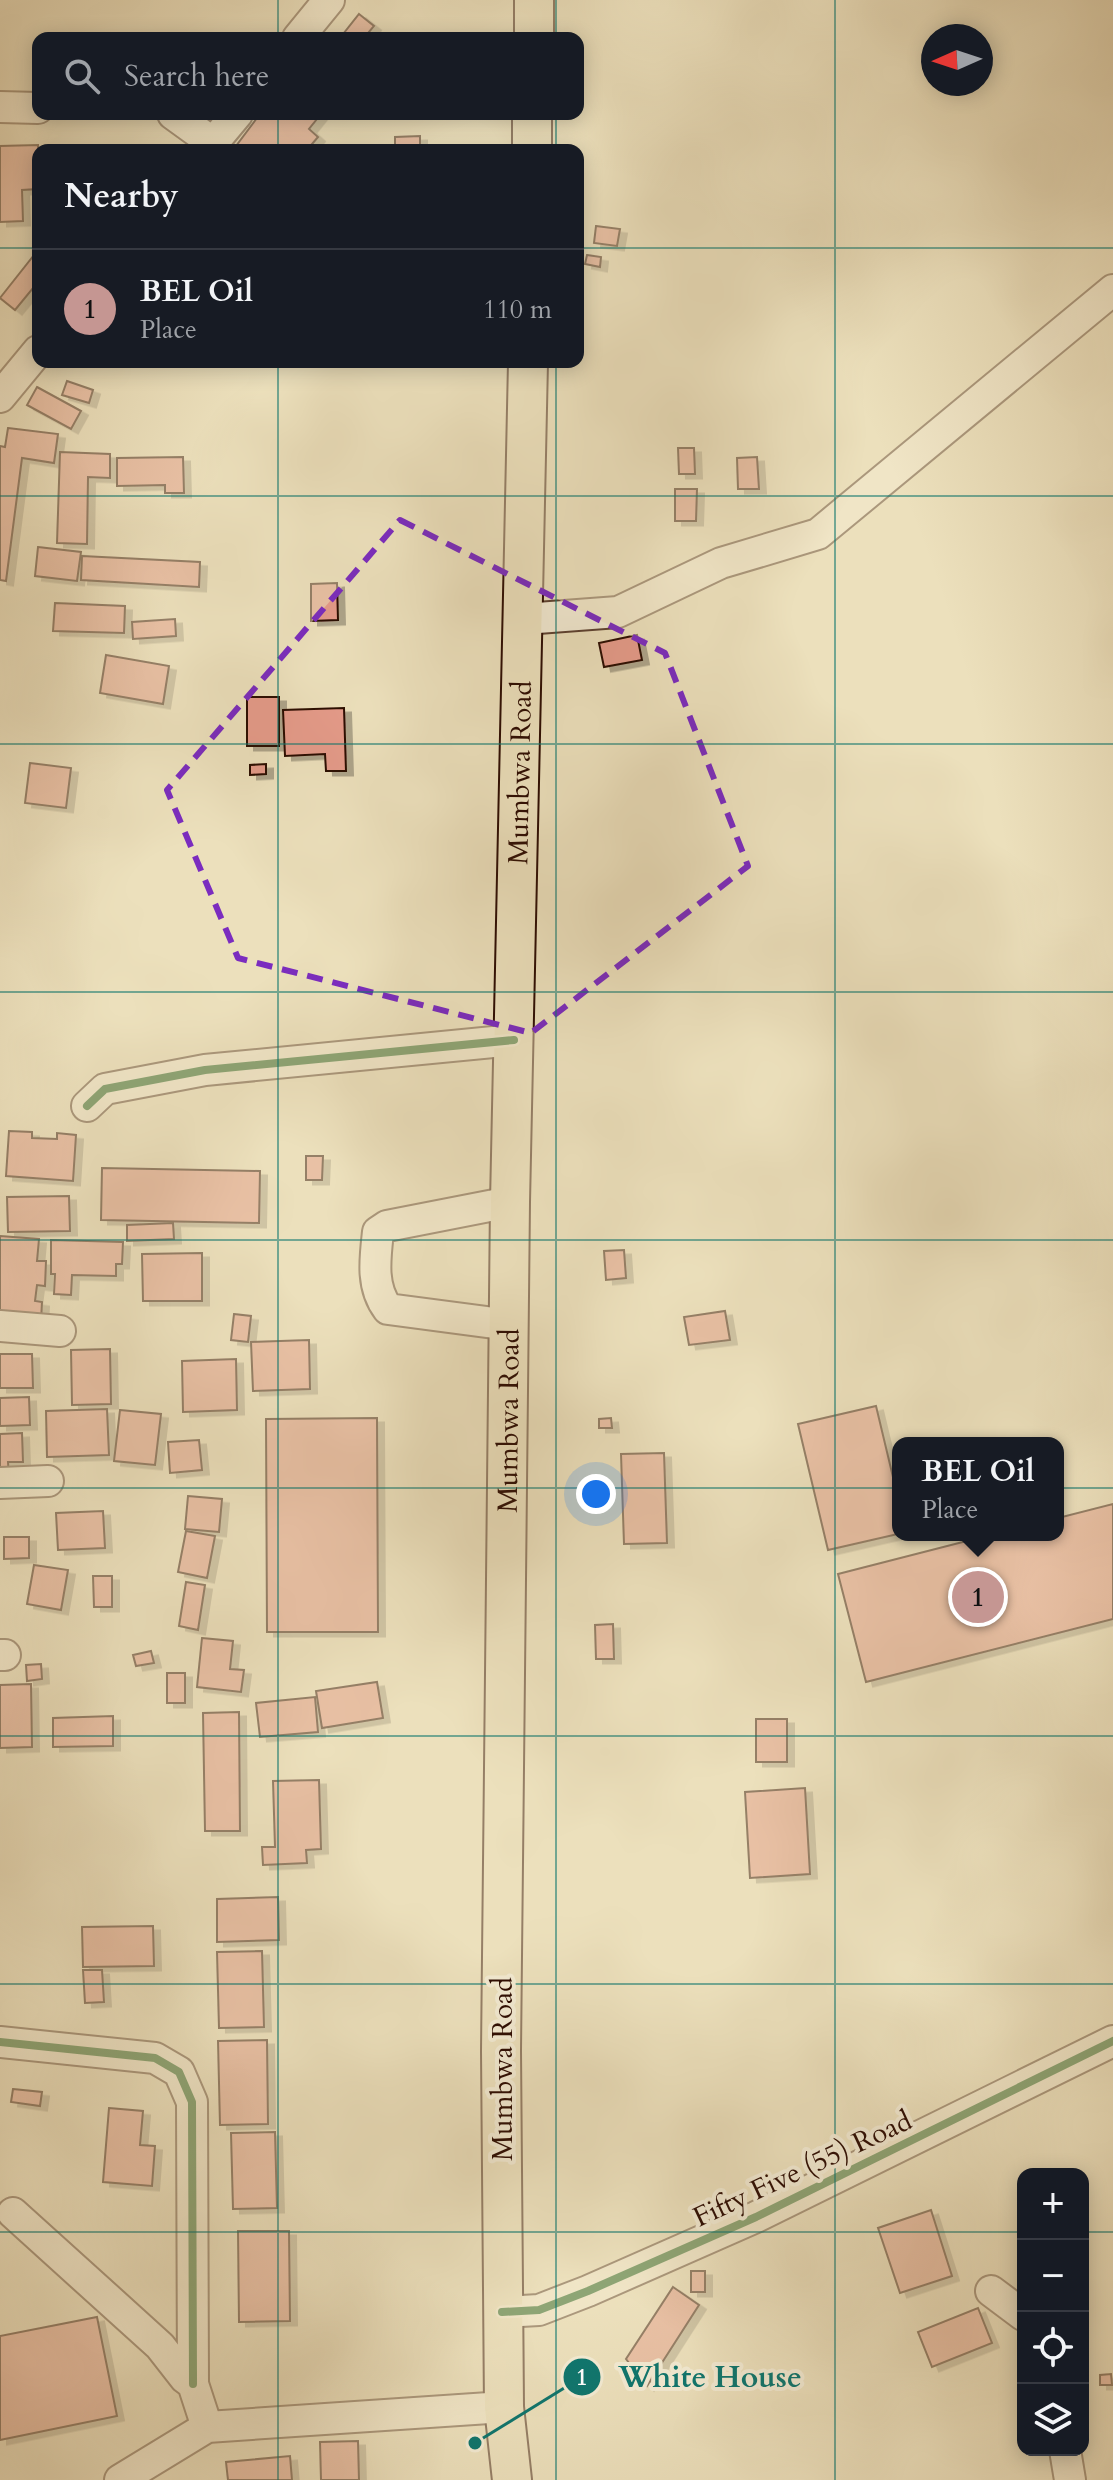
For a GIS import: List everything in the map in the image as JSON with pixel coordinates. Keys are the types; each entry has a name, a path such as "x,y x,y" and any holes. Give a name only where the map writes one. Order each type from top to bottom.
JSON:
{"main road":[{"path":"534,0 534,32"},
{"path":"532,120 532,144"},
{"name":"Mumbwa Road","path":"512,2480 504,2407 501,2051 510,1202 528,368"}],"street":[{"path":"303,32 329,0"},
{"path":"0,107 32,108"},
{"path":"180,120 208,144"},
{"path":"212,144 232,120"},
{"path":"524,619 618,612 721,563 818,534 1113,290"},
{"path":"0,397 32,358"},
{"path":"87,1106 105,1089 205,1070 514,1040"},
{"path":"509,1325 388,1309 378,1296 376,1279 378,1232 387,1226 510,1202"},
{"path":"0,1326 60,1331"},
{"path":"0,1483 48,1481"},
{"name":"Fifty Five (55) Road","path":"502,2312 539,2310 756,2217 1113,2041"},
{"path":"0,2042 155,2058 179,2072 192,2102 193,2384 207,2427"},
{"path":"13,2213 160,2346 193,2384"},
{"path":"991,2291 1019,2312"},
{"path":"120,2480 207,2427 504,2407"},
{"path":"1066,2456 1070,2480"}],"highlighted area":[{"path":"400,520 665,653 748,866 531,1033 238,958 167,790"}],"building":[{"path":"359,14 374,26 369,32 345,32"},
{"path":"256,120 316,120 309,129 318,137 312,144 238,144"},
{"path":"420,136 420,144 395,144 395,137"},
{"path":"32,145 32,189 22,190 23,221 0,222 0,146"},
{"path":"596,226 620,229 617,246 594,243"},
{"path":"587,255 601,257 600,267 585,264"},
{"path":"32,258 32,289 15,310 0,298"},
{"path":"67,381 93,390 89,403 62,395"},
{"path":"37,387 81,411 71,429 27,405"},
{"path":"8,428 58,434 54,463 22,458 6,581 0,580 0,446 5,447"},
{"path":"678,448 694,448 695,474 679,474"},
{"path":"60,452 110,454 110,478 88,477 87,544 57,543"},
{"path":"183,457 184,493 165,493 165,485 117,486 117,458"},
{"path":"757,457 759,489 738,489 737,458"},
{"path":"675,489 697,489 696,521 675,521"},
{"path":"38,547 81,552 77,581 35,576"},
{"path":"82,556 200,562 199,587 81,580"},
{"path":"337,583 338,620 311,621 311,584"},
{"path":"55,603 125,606 124,633 53,631"},
{"path":"175,619 176,636 133,639 132,622"},
{"path":"637,635 642,660 604,667 599,643"},
{"path":"106,655 169,666 163,704 100,693"},
{"path":"247,697 279,697 279,746 247,746"},
{"path":"344,708 346,771 326,771 325,754 285,756 283,710"},
{"path":"30,763 71,768 66,808 25,803"},
{"path":"266,764 266,774 250,775 250,765"},
{"path":"9,1131 32,1132 32,1138 57,1139 57,1133 76,1135 73,1181 6,1176"},
{"path":"306,1156 323,1156 322,1180 306,1180"},
{"path":"102,1168 260,1171 259,1223 101,1220"},
{"path":"69,1196 70,1231 8,1232 7,1197"},
{"path":"173,1223 174,1239 127,1241 127,1225"},
{"path":"0,1236 39,1239 37,1261 46,1261 45,1286 37,1285 35,1301 42,1302 41,1321 0,1318"},
{"path":"51,1240 123,1242 122,1264 116,1264 116,1276 72,1275 71,1295 54,1294"},
{"path":"624,1250 626,1278 606,1280 604,1251"},
{"path":"202,1253 202,1301 143,1301 142,1254"},
{"path":"725,1311 730,1340 689,1345 684,1317"},
{"path":"234,1314 251,1316 248,1342 231,1340"},
{"path":"309,1340 310,1389 253,1391 251,1342"},
{"path":"110,1349 111,1404 72,1405 71,1350"},
{"path":"0,1354 32,1354 33,1388 0,1388"},
{"path":"236,1359 237,1410 183,1412 182,1361"},
{"path":"29,1397 30,1425 0,1426 0,1398"},
{"path":"876,1406 892,1473 892,1535 828,1550 798,1424"},
{"path":"107,1409 109,1455 47,1457 46,1411"},
{"path":"120,1410 161,1414 155,1465 114,1461"},
{"path":"377,1418 378,1632 267,1632 266,1419"},
{"path":"611,1418 612,1428 599,1428 599,1419"},
{"path":"22,1433 23,1462 8,1462 9,1478 0,1478 0,1434"},
{"path":"199,1440 202,1470 170,1473 168,1442"},
{"path":"664,1453 667,1543 624,1544 621,1454"},
{"path":"188,1496 222,1499 219,1532 185,1529"},
{"path":"1113,1504 1113,1619 866,1682 838,1574 967,1541 1064,1541 1064,1516"},
{"path":"103,1511 105,1548 58,1550 56,1513"},
{"path":"186,1531 215,1536 207,1578 178,1572"},
{"path":"4,1537 29,1537 29,1558 4,1559"},
{"path":"34,1565 68,1570 61,1610 27,1604"},
{"path":"93,1576 112,1576 112,1607 94,1607"},
{"path":"186,1582 205,1585 198,1630 179,1626"},
{"path":"613,1624 614,1659 596,1659 595,1625"},
{"path":"202,1638 233,1641 230,1669 244,1670 241,1692 197,1687"},
{"path":"151,1651 154,1663 136,1666 133,1655"},
{"path":"41,1664 42,1679 27,1681 26,1665"},
{"path":"167,1673 185,1673 185,1703 167,1703"},
{"path":"377,1682 383,1718 322,1728 316,1691"},
{"path":"31,1684 32,1747 0,1748 0,1685"},
{"path":"315,1697 318,1732 260,1737 256,1703"},
{"path":"239,1712 240,1831 205,1831 203,1713"},
{"path":"113,1716 113,1746 53,1747 53,1718"},
{"path":"756,1719 787,1719 787,1762 756,1762"},
{"path":"319,1780 321,1849 306,1850 307,1863 263,1865 262,1847 275,1847 273,1781"},
{"path":"805,1788 810,1874 750,1878 745,1792"},
{"path":"278,1897 279,1940 217,1942 217,1899"},
{"path":"153,1926 154,1966 83,1967 82,1927"},
{"path":"262,1951 264,2027 219,2028 217,1952"},
{"path":"83,1970 102,1970 104,2002 85,2003"},
{"path":"267,2040 268,2124 220,2125 218,2041"},
{"path":"13,2089 42,2092 40,2106 11,2102"},
{"path":"109,2108 143,2111 140,2145 155,2146 152,2186 103,2182"},
{"path":"275,2132 277,2208 233,2209 231,2133"},
{"path":"931,2210 952,2276 900,2293 878,2228"},
{"path":"238,2231 289,2231 290,2321 239,2322"},
{"path":"691,2271 705,2271 705,2292 691,2292"},
{"path":"673,2287 699,2305 647,2386 626,2359"},
{"path":"978,2308 992,2343 932,2367 918,2332"},
{"path":"97,2317 117,2416 0,2440 0,2336"},
{"path":"1111,2374 1112,2385 1100,2385 1100,2375"},
{"path":"358,2441 359,2480 321,2480 320,2442"},
{"path":"290,2456 292,2480 228,2480 226,2462"}],"cycle path":[{"path":"87,1106 105,1089 205,1070 514,1040"},
{"path":"502,2312 539,2310 756,2217 1113,2041"},
{"path":"0,2042 155,2058 179,2072 192,2102 193,2384"}],"place":[{"name":"BEL Oil","path":"978,1597"},
{"name":"White House","path":"475,2443"}]}
